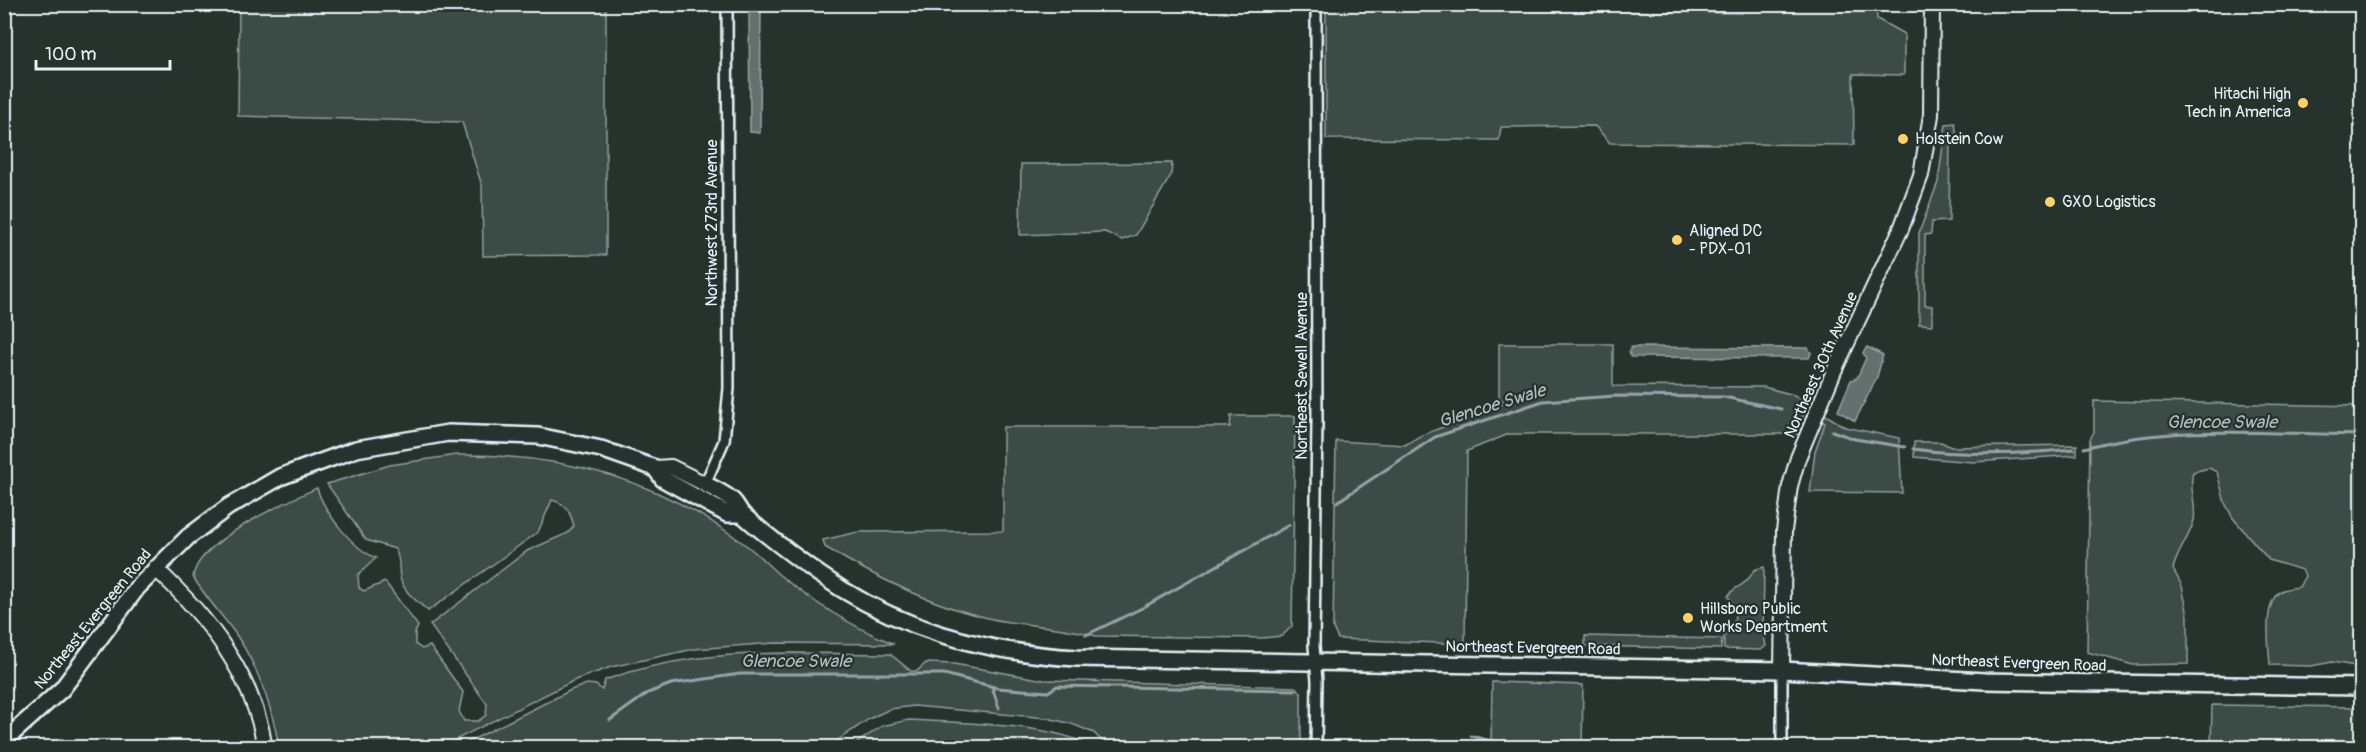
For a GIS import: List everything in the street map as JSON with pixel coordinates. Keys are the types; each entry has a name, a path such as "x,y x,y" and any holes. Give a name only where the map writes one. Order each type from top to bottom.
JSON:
{"main road":[{"name":"Northeast Evergreen Road","path":"4,741 62,689 155,568 188,537 221,512 280,477 356,449 402,439 471,432 538,436 601,449 655,468 663,479 727,514 742,514"},
{"name":"Northeast Evergreen Road","path":"705,484 732,500 742,514 819,574 861,600 906,621 977,644 1028,654 1077,658 1782,670 1985,681 2361,687"}],"street":[{"name":"Northwest 273rd Avenue","path":"705,484 724,441 729,388 727,4"},
{"name":"Northeast Sewell Avenue","path":"1316,4 1316,747"},
{"name":"Northeast 30th Avenue","path":"1782,747 1784,531 1790,486 1798,458 1834,371 1902,229 1921,176 1931,115 1932,4"},
{"name":"Northeast Evergreen Road","path":"655,468 671,467 705,484"},
{"path":"155,568 192,605 229,653 255,710 266,747"}],"shaded area":[{"path":"1876,4 1877,19 1904,34 1904,75 1853,74 1854,145 1610,143 1595,126 1501,127 1499,140 1326,139 1326,7 1742,13 1743,5"},
{"path":"239,5 606,5 606,255 483,256 482,186 462,122 238,116"},
{"path":"749,5 761,5 760,133 750,132"},
{"path":"1955,123 1957,138 1950,138 1949,221 1932,222 1931,234 1925,235 1925,305 1932,306 1932,325 1919,324 1919,233 1938,182 1946,124"},
{"path":"1172,163 1171,175 1136,235 1122,240 1105,232 1020,235 1021,164"},
{"path":"1499,344 1613,344 1613,386 1764,387 1794,395 1845,427 1899,438 1902,493 1810,492 1815,451 1825,423 1804,410 1799,434 1509,434 1467,451 1465,644 1338,639 1333,628 1336,441 1405,445 1420,436 1505,403 1499,397"},
{"path":"1631,347 1808,348 1811,353 1809,358 1631,357 1629,352"},
{"path":"1867,347 1883,355 1877,377 1855,421 1838,411 1851,380 1857,378 1866,358 1863,353"},
{"path":"2094,401 2361,406 2361,667 2332,662 2311,666 2270,665 2268,625 2271,605 2281,591 2299,587 2305,576 2302,570 2269,560 2233,518 2225,503 2217,472 2209,468 2193,472 2191,483 2194,520 2173,569 2182,586 2188,616 2188,664 2133,665 2087,652 2090,439 2094,432"},
{"path":"1231,416 1295,416 1292,626 1282,636 1262,638 1096,636 1083,632 1002,621 924,598 863,569 825,547 823,540 858,532 1003,531 1003,427 1230,427"},
{"path":"1914,442 1941,442 1951,447 2077,445 2077,455 1973,462 1914,457"},
{"path":"456,455 535,459 573,466 609,475 680,503 751,549 777,573 819,604 863,630 894,644 775,643 694,649 611,667 575,680 441,747 279,747 273,718 252,662 237,636 193,577 198,563 210,550 245,524 317,488 326,508 341,529 358,547 376,558 358,575 359,588 364,591 385,582 418,626 415,633 415,644 422,649 430,646 463,692 459,711 464,721 478,721 486,715 487,704 430,625 527,551 568,533 574,526 567,509 552,500 538,532 428,611 404,587 395,549 366,540 327,484 390,465"},
{"path":"1764,567 1763,632 1766,646 1761,650 1724,649 1724,636 1734,632 1735,608 1728,596 1751,576 1754,570"},
{"path":"1585,636 1722,639 1721,649 1585,646"},
{"path":"793,653 890,654 911,671 917,671 926,663 954,664 1044,680 1295,687 1301,692 1301,747 1108,747 1094,733 1072,724 1047,718 914,706 890,709 869,719 828,747 458,747 571,690 587,684 596,685 602,690 605,680 651,666 697,658"},
{"path":"1492,682 1583,685 1582,747 1491,747"},
{"path":"2212,705 2361,707 2361,747 2211,747"},
{"path":"909,720 976,723 1030,729 1075,739 1090,747 851,747 882,726"}],"waterway":[{"name":"Glencoe Swale","path":"1337,502 1435,437 1543,401 1615,396 1724,397 1781,409"},
{"name":"Glencoe Swale","path":"1832,431 1855,439 1905,447"},
{"name":"Glencoe Swale","path":"2084,448 2152,436 2187,433 2362,435"},
{"name":"Glencoe Swale","path":"1913,449 1993,454 2074,449"},
{"name":"Glencoe Swale","path":"1086,635 1142,608 1289,525"},
{"name":"Glencoe Swale","path":"610,720 648,693 671,684 740,674 944,674 998,688 1048,692 1057,686 1295,690"},
{"name":"Glencoe Swale","path":"992,687 999,708"},
{"path":"1471,736 1520,748"}],"place":[{"name":"Hitachi High Tech in America","path":"2303,103"},
{"name":"Holstein Cow","path":"1903,139"},
{"name":"GXO Logistics","path":"2050,202"},
{"name":"Aligned DC - PDX-01","path":"1677,240"},
{"name":"Hillsboro Public Works Department","path":"1688,618"}]}
